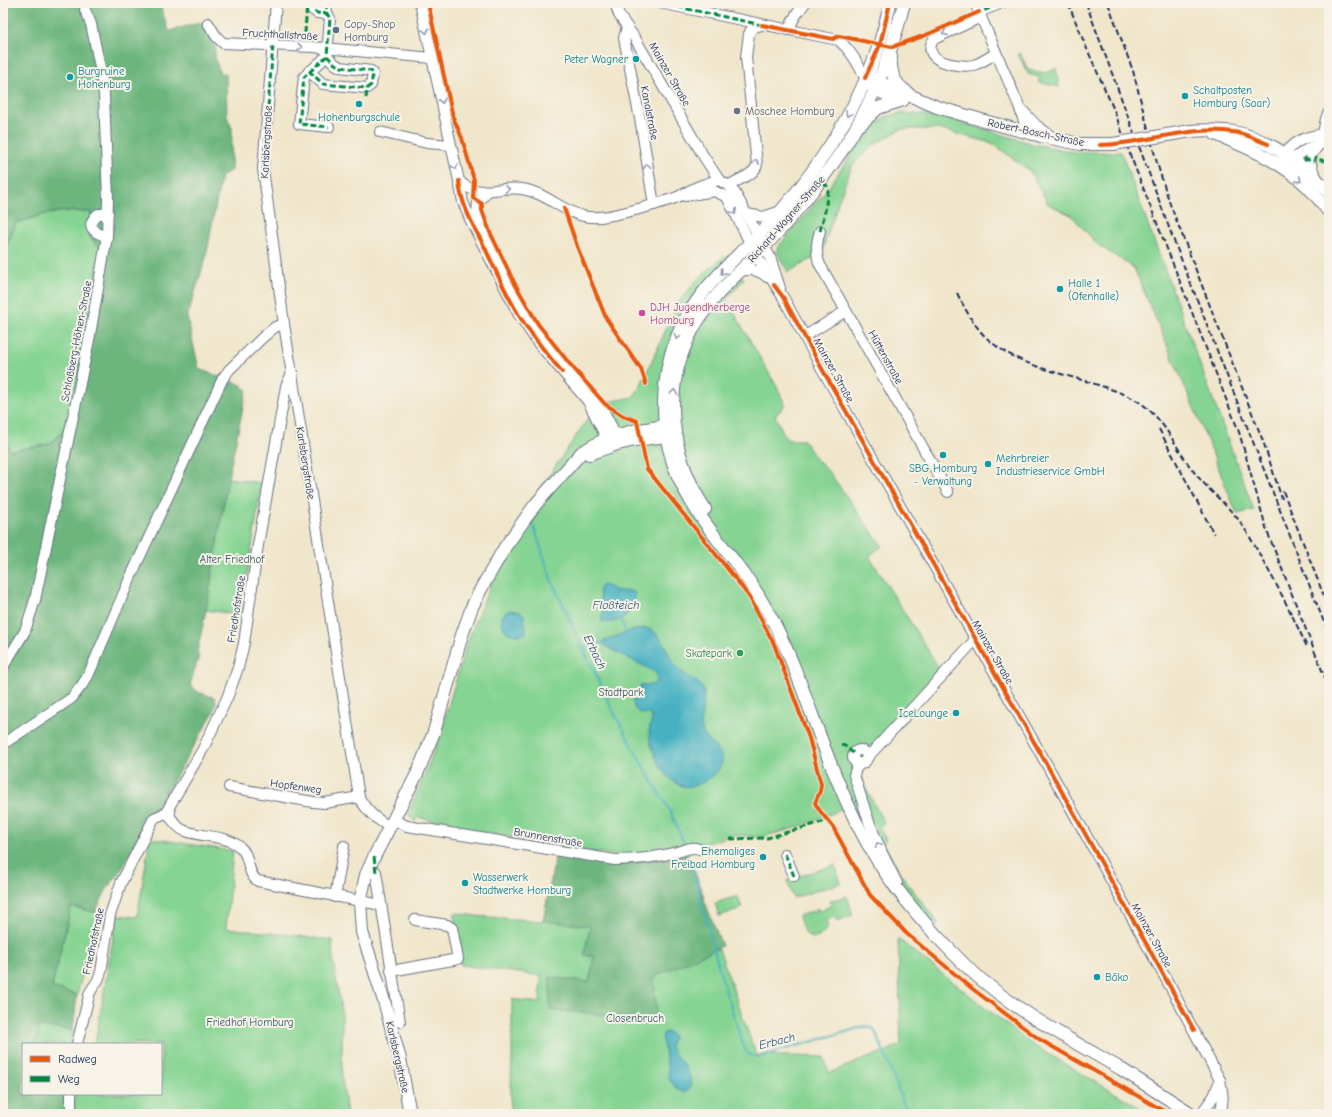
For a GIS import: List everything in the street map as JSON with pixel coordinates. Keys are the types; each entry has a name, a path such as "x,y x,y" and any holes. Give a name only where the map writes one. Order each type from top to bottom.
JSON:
{"main road":[{"name":"Richard-Wagner-Straße","path":"669,431 663,402 667,370 680,330 695,303 780,211 834,142 862,88 880,45 890,3"},
{"name":"Richard-Wagner-Straße","path":"669,431 673,394 680,362 685,345 693,330 706,311 821,181 834,164 852,134 877,86 892,47 904,3"},
{"path":"892,47 891,66 894,78 901,88 918,98"},
{"name":"Robert-Bosch-Straße","path":"865,78 902,100 920,105 937,107 1030,133 1080,144 1113,144 1191,131 1233,132 1242,134 1271,146 1286,160 1320,183 1329,192"},
{"name":"Robert-Bosch-Straße","path":"877,86 918,98 937,107"},
{"path":"852,134 878,108 902,100"},
{"name":"Robert-Bosch-Straße","path":"1208,131 1257,152 1286,160 1300,180 1329,212"},
{"path":"392,823 417,774 432,738 462,635 472,607 505,547 524,520 570,465 612,439 669,431 691,485 700,502 771,618 791,659 842,792 873,854 900,892 952,954 999,994 1051,1030 1121,1070 1192,1114"},
{"name":"Karlsbergstraße","path":"392,823 366,875 360,902 362,932 367,952 390,1000 410,1114"}],"street":[{"name":"Karlsbergstraße","path":"276,3 263,169 284,324 359,797 376,819 392,823"},
{"path":"312,3 313,10 328,14"},
{"path":"326,3 330,18 327,52 324,60 309,71 304,77 299,124 329,127"},
{"path":"420,3 461,196 470,219 519,315 538,343 587,400 612,439"},
{"name":"Mainzer Straße","path":"615,3 619,15 704,157 715,184 726,197 749,243 770,257 783,297"},
{"path":"660,3 838,40 845,46 860,66 865,78"},
{"path":"788,30 804,3"},
{"path":"996,53 979,63 964,66 942,61 934,57 931,51 931,45 934,39 978,11 1002,3"},
{"name":"Schloßberg-Höhen-Straße","path":"3,667 25,631 33,607 88,342 107,236 107,152 103,85 91,24 85,10"},
{"path":"978,11 1030,133"},
{"name":"Fruchthallstraße","path":"208,23 216,36 223,43 273,45 327,52 432,58"},
{"path":"729,186 736,180 749,175 756,169 757,165 750,106 747,50 751,30 754,27 762,25"},
{"name":"Kanalstraße","path":"627,27 624,38 641,124 654,204"},
{"path":"309,71 323,84 366,93 371,86 373,73 371,71 340,67 335,64 327,52"},
{"path":"1019,106 1031,121 1056,139"},
{"path":"1320,183 1313,171 1311,162 1313,152 1323,140 1329,112"},
{"path":"380,132 427,143 450,145"},
{"path":"1286,160 1293,146 1308,137 1323,140"},
{"path":"1286,160 1323,140"},
{"path":"459,181 473,191 488,192 497,189 509,188 531,191 575,213 594,217 605,216 654,204 676,197 704,184 715,184"},
{"name":"Mainzer Straße","path":"715,184 729,186 735,193 758,234 760,251 771,280"},
{"path":"488,192 478,202 477,212 483,231 513,293 543,340 602,408 612,439"},
{"path":"747,214 763,217 780,211"},
{"path":"107,236 97,234 92,228 92,224 93,220 98,214 108,214"},
{"name":"Hüttenstraße","path":"820,231 816,242 816,252 819,263 948,492"},
{"name":"Mainzer Straße","path":"740,272 754,270 763,273 771,280 783,297 1171,988 1220,1080 1223,1092 1223,1102 1220,1114"},
{"path":"805,336 846,311"},
{"path":"3,744 72,698 82,685 88,676 138,562 223,378 229,370 262,338 275,327 284,324"},
{"name":"Friedhofstraße","path":"77,1043 90,992 98,980 101,972 110,915 116,894 154,818 170,811 169,807 203,749 215,724 227,698 238,668 244,643 258,546 286,386 292,373"},
{"name":"Mainzer Straße","path":"892,730 870,747 855,752 853,757 855,762 863,761 892,730 975,640"},
{"path":"863,761 856,769 854,775 869,822 882,854 897,881 900,892"},
{"name":"Hopfenweg","path":"229,787 324,803 359,797"},
{"path":"170,811 170,818 183,830 232,842 240,847 245,852 253,878 258,881 381,905"},
{"name":"Brunnenstraße","path":"392,823 615,860 642,859 693,848 699,849"},
{"path":"335,897 344,846"},
{"path":"785,854 794,876"},
{"name":"Karlsbergstraße","path":"376,872 391,971 390,1000 400,1022"},
{"path":"391,971 458,959 452,928 447,925 415,920"},
{"path":"1201,1114 1214,1096 1220,1080"},
{"path":"71,1095 71,1114"}],"green space":[{"path":"3,3 159,3 169,31 203,22 215,46 215,58 220,73 226,74 227,117 232,128 231,170 221,177 206,257 187,317 199,369 242,385 242,388 247,389 228,478 206,610 197,653 199,656 190,685 198,692 215,698 216,703 213,713 118,875 107,889 95,912 71,907 52,987 77,995 73,1030 39,1026 37,1043 22,1043 22,1095 66,1095 68,1114 3,1114 3,433 10,451 49,444 69,426 101,250 90,237 91,212 66,211 42,215 16,223 8,243 3,265"},
{"path":"1020,53 1028,70 1047,73 1056,68 1059,87 1039,82 1039,77 1028,74 1018,54"},
{"path":"902,113 941,116 1033,144 1075,152 1121,152 1254,510 1237,514 1197,415 1134,268 1098,245 1071,215 1048,204 1030,171 992,143 938,129 901,129 872,146 852,166 821,254 788,272 778,255 777,248 826,191 855,149 869,132 885,117"},
{"path":"66,211 91,212 90,237 101,250 69,426 49,444 10,451 3,433 3,265 8,243 16,223 42,215"},
{"name":"Stadtpark","path":"724,256 744,279 726,299 777,387 785,405 775,416 787,440 804,440 815,458 829,472 882,546 869,556 944,676 862,770 860,777 884,823 879,828 886,839 883,843 905,880 938,923 929,935 893,890 871,859 851,826 843,809 795,828 762,837 734,835 703,844 691,844 661,852 630,857 577,850 562,846 444,826 444,823 417,817 415,822 409,816 409,812 432,756 443,724 466,646 479,612 495,575 533,499 589,417 608,402 633,397 639,389 678,303 695,282"},
{"name":"Alter Friedhof","path":"228,478 262,483 241,615 206,610"},
{"name":"Friedhof Homburg","path":"150,838 233,851 226,928 332,940 333,960 342,1015 342,1079 347,1114 74,1114 75,1095 162,1095 162,1043 95,1043 117,915 137,917"},
{"name":"Closenbruch","path":"688,854 703,894 717,950 719,949 756,1055 824,1057 829,1073 901,1045 898,939 1033,1045 1151,1114 510,1114 512,999 540,1003 541,976 461,965 454,914 459,913 476,916 543,921 556,855 621,863"},
{"path":"556,855 621,864 687,856 722,946 654,977 657,1020 550,1010 550,977 589,982 594,956 584,955 590,926 543,921"},
{"path":"835,865 841,883 793,898 787,880"},
{"path":"738,896 742,908 719,916 715,903"},
{"path":"847,896 853,915 837,921 835,917 826,920 828,928 819,937 810,937 805,933 799,916 813,911 814,913 817,912 816,908 821,911 831,905 830,901"},
{"path":"71,906 99,913 77,995 52,988"},
{"path":"39,1026 73,1030 71,1043 37,1043"}],"water":[{"name":"Floßteich","path":"602,585 618,591 629,591 635,593 633,606 620,620 614,622 601,621 603,611 599,591"},
{"path":"512,610 520,612 524,615 526,633 518,635 511,634 506,631 502,621 503,616 506,612"},
{"path":"645,628 656,633 664,643 676,666 696,681 704,691 701,718 703,733 718,750 722,758 719,770 714,775 708,780 694,786 682,786 669,778 659,764 652,747 649,730 652,717 650,714 638,712 634,707 633,701 636,691 640,686 652,685 656,682 657,678 655,672 605,646 602,642 629,631"},
{"path":"665,1032 672,1034 671,1049 690,1076 690,1088 686,1093 675,1087 669,1079 662,1042 662,1036"}],"waterway":[{"name":"Erbach","path":"534,527 551,579 583,648 612,709 643,766 670,811 684,843"},
{"path":"621,620 626,633"},
{"path":"583,648 602,642"},
{"name":"Erbach","path":"689,857 722,979 744,1048 748,1054 758,1057 866,1026 874,1029 908,1114"}],"railway":[{"path":"1068,3 1114,110 1239,432 1267,531 1329,688"},
{"path":"1086,3 1174,241 1329,635"},
{"path":"1108,3 1133,71 1157,163 1170,204 1263,441 1282,499"},
{"path":"957,293 974,323 981,332 1004,351 1031,364 1123,394 1142,404 1157,418 1196,475 1232,512 1242,525 1277,586 1307,647"},
{"path":"1159,429 1214,534"},
{"path":"1283,491 1329,609"}],"marked path":[{"path":"305,33 307,3"},
{"path":"312,3 313,10 317,13 327,14"},
{"path":"326,3 327,14 330,18 327,56 304,77 299,124 329,127"},
{"path":"660,3 762,25"},
{"path":"976,14 1002,3"},
{"path":"263,169 273,45"},
{"path":"309,71 323,84 367,88 371,85 373,73 371,71 340,67 327,56"},
{"path":"366,98 367,88"},
{"path":"1304,159 1314,161 1315,158 1324,161"},
{"path":"820,231 828,191 827,186 821,181"},
{"path":"841,745 845,746 854,754"},
{"path":"730,839 767,838 829,820"},
{"path":"785,854 794,876"},
{"path":"374,857 376,872"}],"cycle path":[{"path":"428,3 453,117 462,138 474,180 473,198 482,204 482,210 490,232 515,284 538,324 569,363 605,404 623,416 637,421 647,469 750,598 774,644 809,738 821,784 815,803 833,827 870,895 907,934 974,990 1039,1039 1169,1114"},
{"path":"865,78 880,45 890,3"},
{"path":"762,25 833,39 839,36 892,47 926,35 979,12"},
{"path":"1100,145 1133,142 1200,131 1233,132 1268,144"},
{"path":"459,181 462,198 468,215 513,306 534,337 562,372"},
{"path":"564,208 578,249 606,318 641,369 646,384"},
{"path":"774,285 783,297 821,367 1042,756 1194,1030"}],"place":[{"name":"Copy-Shop Homburg","path":"336,30"},
{"name":"Peter Wagner","path":"636,59"},
{"name":"Burgruine Hohenburg","path":"70,77"},
{"name":"Schaltposten Homburg (Saar)","path":"1185,96"},
{"name":"Hohenburgschule","path":"359,104"},
{"name":"Moschee Homburg","path":"737,111"},
{"name":"Halle 1 (Ofenhalle)","path":"1060,289"},
{"name":"DJH Jugendherberge Homburg","path":"642,313"},
{"name":"SBG Homburg - Verwaltung","path":"943,455"},
{"name":"Mehrbreier Industrieservice GmbH","path":"988,464"},
{"name":"Skatepark","path":"740,653"},
{"name":"IceLounge","path":"956,713"},
{"name":"Ehemaliges Freibad Homburg","path":"763,857"},
{"name":"Wasserwerk Stadtwerke Homburg","path":"465,883"},
{"name":"Bäko","path":"1097,977"}]}
